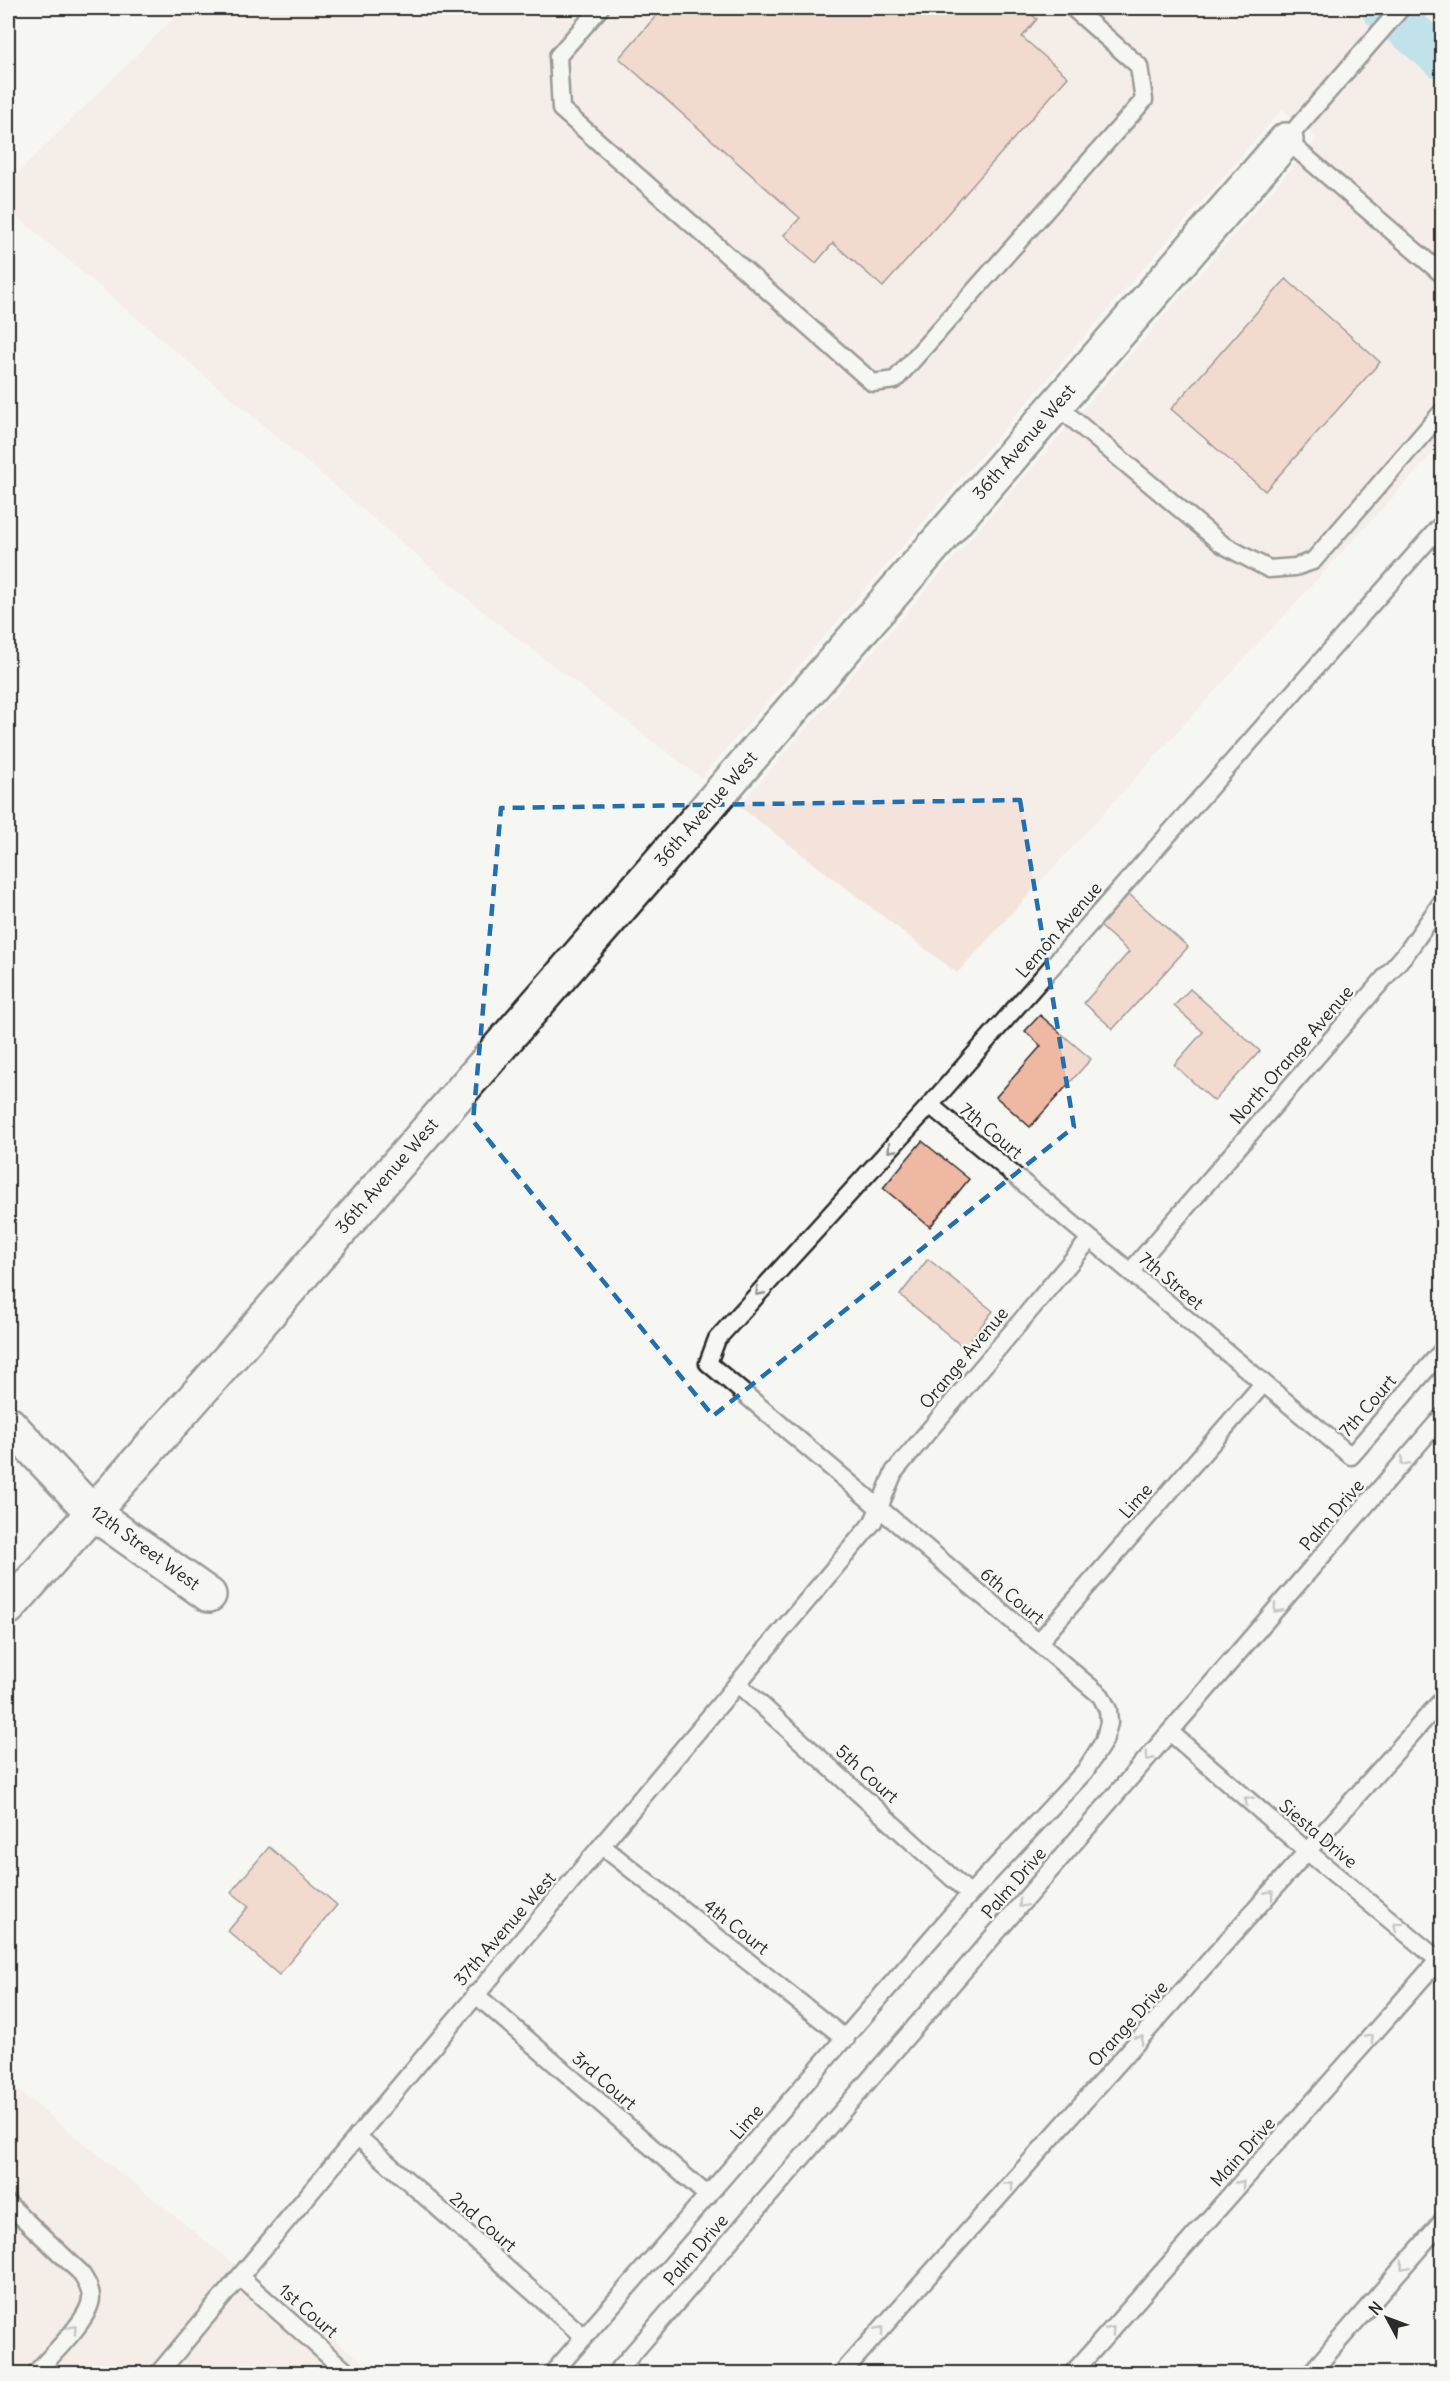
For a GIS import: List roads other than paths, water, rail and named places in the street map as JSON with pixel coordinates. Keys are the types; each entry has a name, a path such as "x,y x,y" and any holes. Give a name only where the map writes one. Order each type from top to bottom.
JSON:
{"street":[{"name":"36th Avenue West","path":"8,1608 1286,140"},
{"name":"12th Street West","path":"8,1423 93,1513 209,1595"}],"lane":[{"path":"600,8 558,56 561,109 873,383 895,380 1144,100 1139,66 1072,8"},
{"name":"36th Avenue West","path":"1286,140 1401,8"},
{"path":"1286,140 1443,274"},
{"path":"1056,405 1222,544 1269,569 1295,567 1313,561 1443,412"},
{"name":"Lemon Avenue","path":"708,1363 717,1339 930,1105 1443,524"},
{"name":"North Orange Avenue","path":"1130,1272 1407,952 1443,902"},
{"name":"7th Court","path":"930,1105 1054,1209"},
{"name":"7th Street","path":"1054,1209 1263,1384"},
{"name":"Orange Avenue","path":"878,1508 894,1472 1090,1239"},
{"name":"7th Court","path":"1263,1384 1351,1456 1443,1351"},
{"name":"6th Court","path":"708,1363 1101,1696 1108,1710 1109,1723 1104,1741 1085,1771 970,1894"},
{"name":"Lime","path":"1038,1643 1263,1384"},
{"name":"Palm Drive","path":"615,2373 1443,1417"},
{"name":"37th Avenue West","path":"158,2373 873,1522 878,1508"},
{"name":"5th Court","path":"738,1684 970,1894"},
{"name":"Orange Drive","path":"841,2373 1443,1700"},
{"name":"Siesta Drive","path":"1170,1732 1308,1852 1441,1960"},
{"name":"4th Court","path":"602,1846 846,2039"},
{"name":"Lime","path":"552,2373 846,2039 970,1894"},
{"name":"Main Drive","path":"1072,2373 1441,1960"},
{"name":"3rd Court","path":"475,1994 708,2196"},
{"name":"2nd Court","path":"357,2136 584,2337"},
{"path":"8,2204 80,2272 91,2295 90,2307 81,2321 35,2373"},
{"path":"1310,2373 1443,2222"},
{"name":"1st Court","path":"240,2277 350,2373"}],"waterway":[{"path":"1382,8 1442,58"}]}
